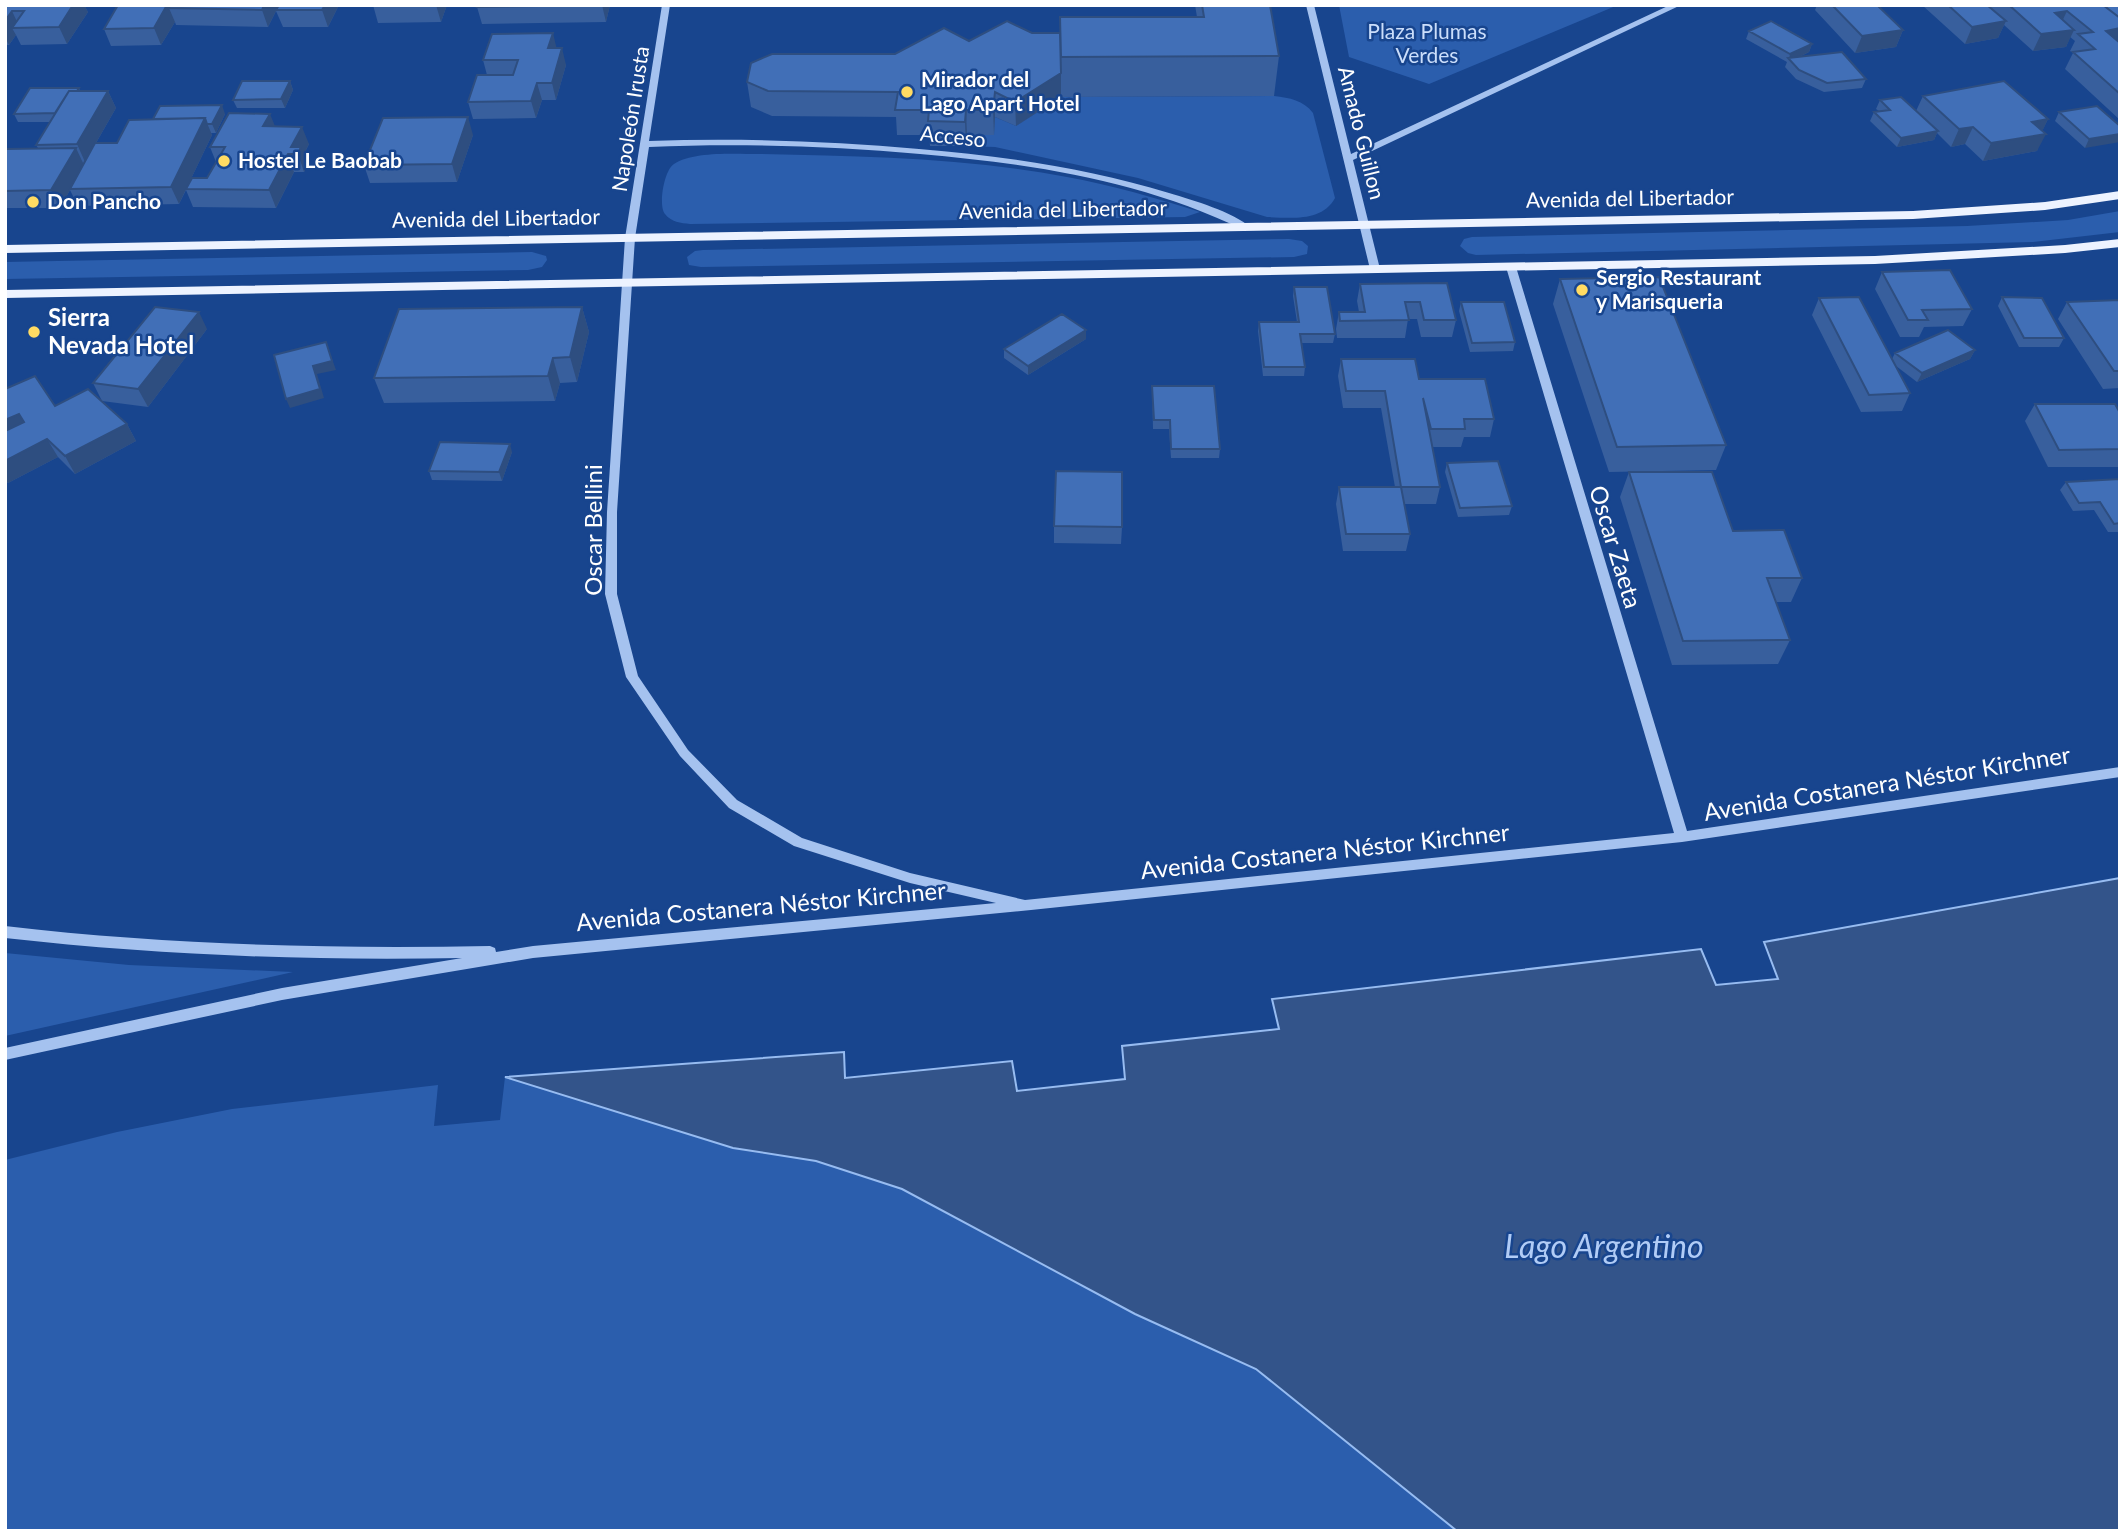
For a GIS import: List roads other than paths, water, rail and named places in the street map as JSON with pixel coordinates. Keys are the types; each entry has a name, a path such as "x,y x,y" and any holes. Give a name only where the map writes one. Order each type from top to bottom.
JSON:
{"main road":[{"name":"Avenida del Libertador","path":"5,249 1926,214 2045,206 2120,195"},
{"path":"5,294 1875,260 2025,252 2120,243"}],"street":[{"name":"Napoleón Irusta","path":"630,238 666,5"},
{"name":"Amado Guillon","path":"1310,5 1350,158 1375,269"},
{"path":"1350,158 1677,5"},
{"name":"Acceso","path":"645,144 726,141 797,143 948,154 1037,165 1145,188 1186,201 1247,228"},
{"name":"Oscar Bellini","path":"630,238 612,512 611,594 632,677 684,753 733,804 787,836 798,842 910,878 1031,905"},
{"name":"Oscar Zaeta","path":"1511,267 1682,838"},
{"name":"Avenida Costanera Néstor Kirchner","path":"5,1054 282,994 533,952 1031,905 1682,838 2120,772"},
{"name":"Avenida Costanera Néstor Kirchner","path":"5,932 107,943 294,954 533,952"}],"water":[{"name":"Lago Argentino","path":"2120,878 2120,1531 1457,1531 1256,1369 1135,1314 902,1189 816,1161 733,1148 505,1077 844,1052 845,1078 1012,1061 1017,1091 1125,1079 1122,1046 1279,1029 1272,999 1701,949 1716,985 1778,979 1764,942"}],"place":[{"name":"Mirador del Lago Apart Hotel","path":"907,92"},
{"name":"Hostel Le Baobab","path":"224,161"},
{"name":"Don Pancho","path":"33,202"},
{"name":"Sergio Restaurant y Marisqueria","path":"1582,290"},
{"name":"Sierra Nevada Hotel","path":"34,332"}],"park label":[{"name":"Plaza Plumas Verdes","path":"1427,44"}]}
